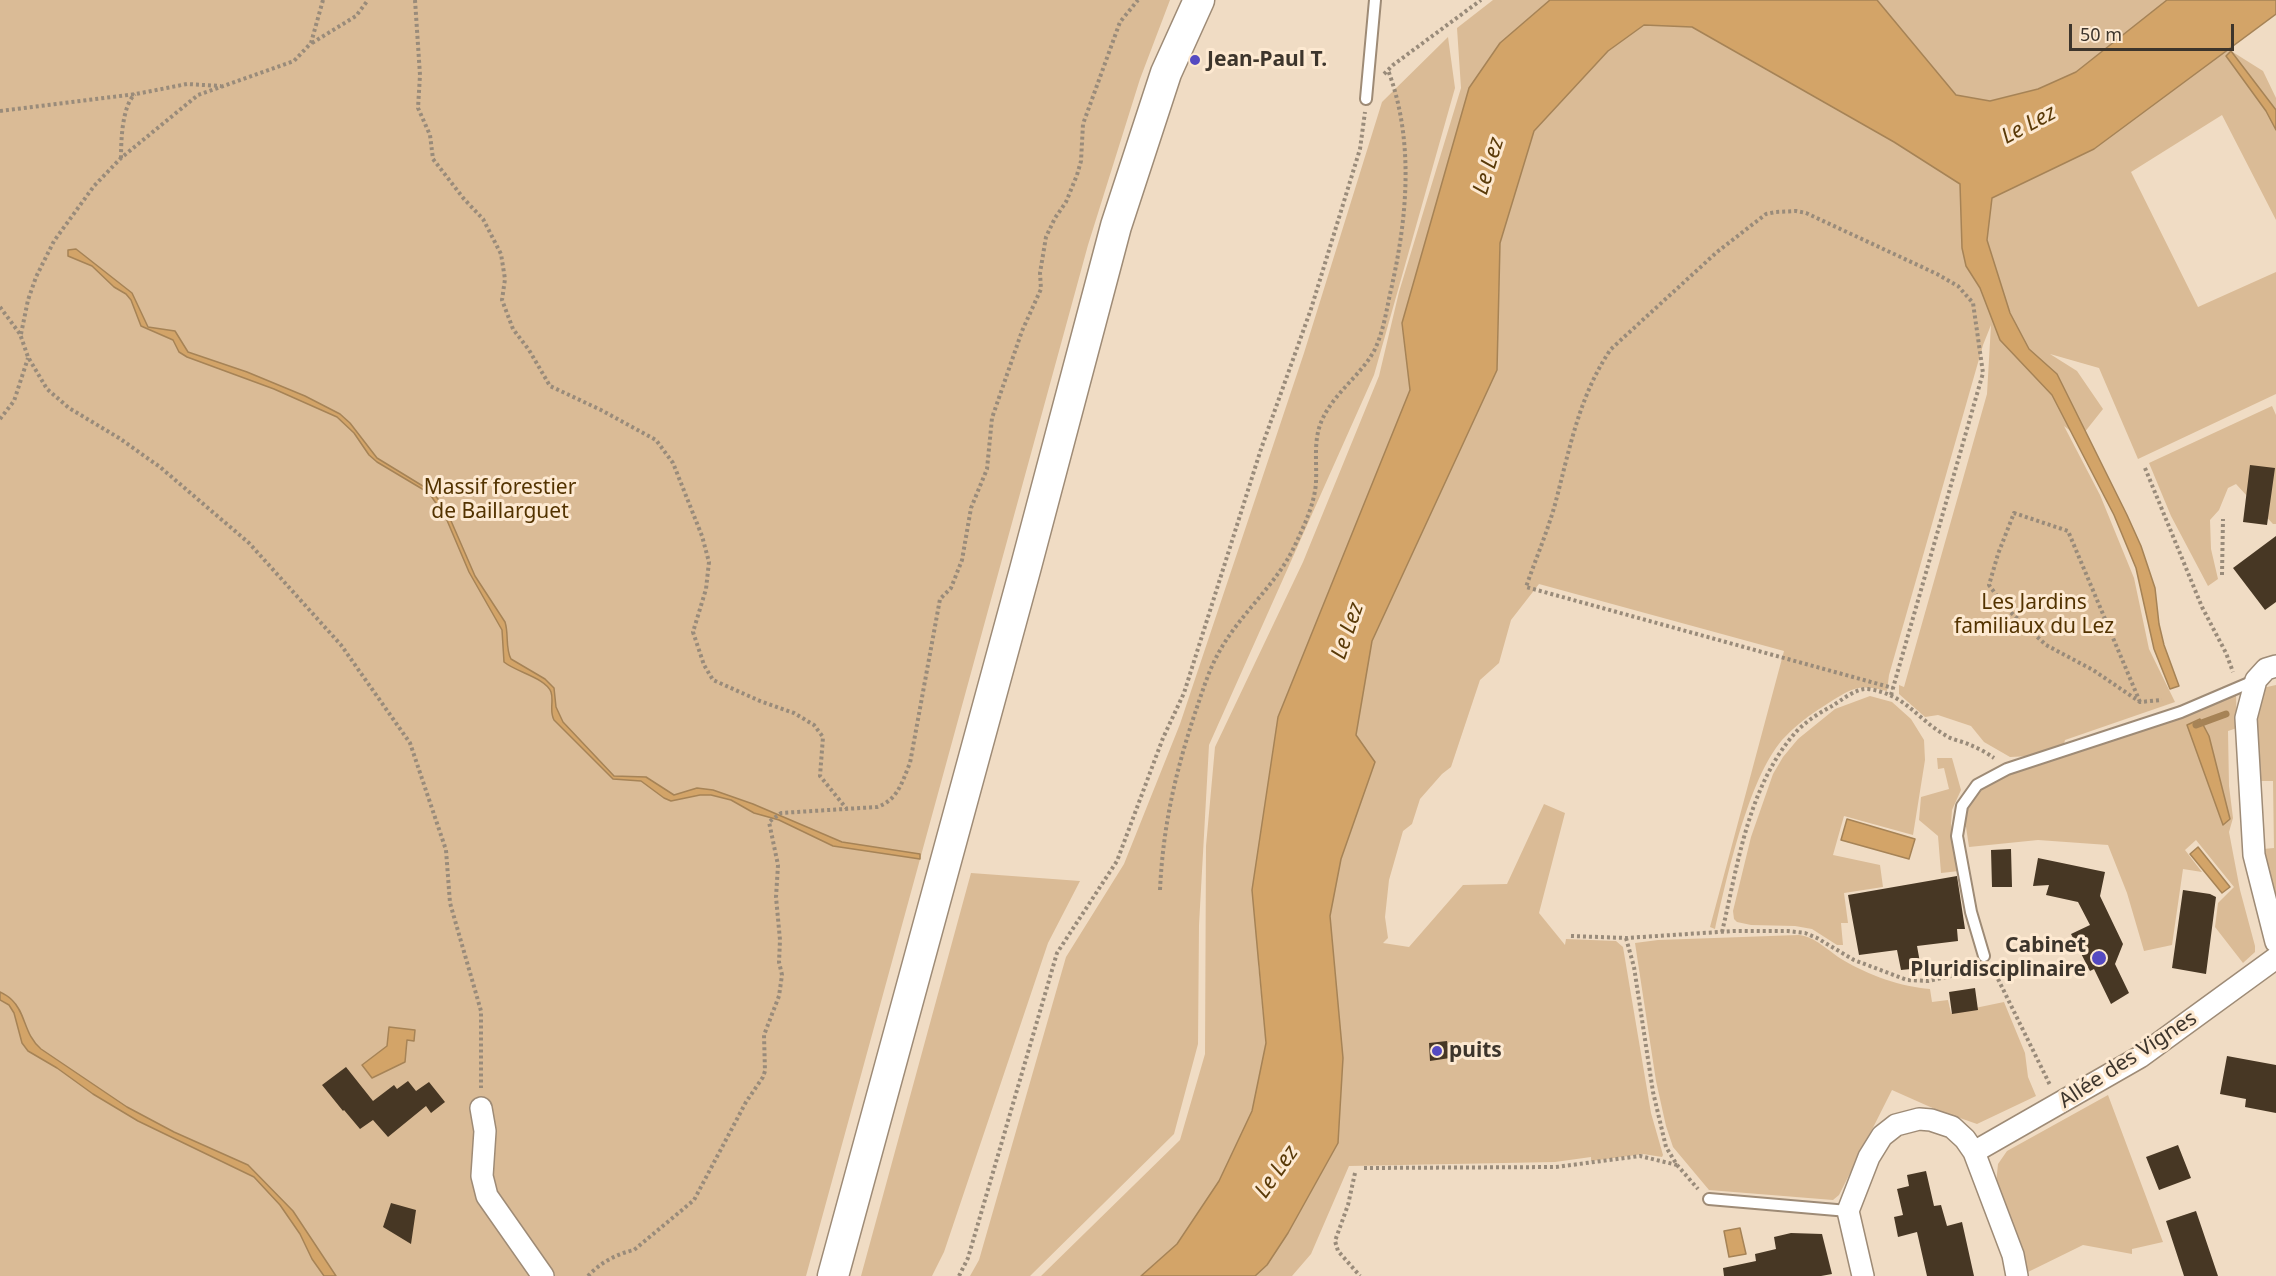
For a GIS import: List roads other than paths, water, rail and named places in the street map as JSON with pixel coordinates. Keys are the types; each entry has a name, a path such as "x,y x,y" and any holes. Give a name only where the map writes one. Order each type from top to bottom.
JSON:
{"main road":[{"path":"833,1276 1016,604 1116,226 1166,73 1199,0"}],"street":[{"path":"2276,666 2266,669 2248,684 2246,718 2254,855 2276,942"},
{"name":"Allée des Vignes","path":"1974,1152 2140,1057 2276,958"},
{"path":"482,1108 485,1131 482,1176 487,1196 543,1276"},
{"path":"1863,1276 1848,1211 1875,1146 1882,1136 1896,1125 1919,1119 1952,1127 1965,1139 1974,1152 2013,1255 2017,1276"}],"lane":[{"path":"1366,99 1375,0"},
{"path":"1984,956 1971,912 1957,836 1962,806 1977,785 2007,769 2181,712 2248,684"},
{"path":"1709,1199 1848,1211"}],"water":[{"name":"Le Lez","path":"1550,0 1877,0 1956,95 1990,101 2038,89 2076,72 2167,0 2276,0 2276,14 2094,149 1992,198 1987,240 2010,313 2029,349 2057,374 2127,515 2141,546 2155,588 2164,645 2179,686 2170,689 2154,649 2136,568 2114,515 2052,395 2000,340 1980,288 1966,266 1962,248 1960,184 1894,142 1692,27 1644,25 1608,51 1534,131 1500,243 1497,370 1372,641 1356,735 1375,762 1341,859 1330,916 1343,1058 1338,1143 1288,1233 1267,1265 1255,1276 1141,1276 1177,1244 1219,1181 1252,1111 1266,1043 1252,890 1278,717 1410,390 1402,323 1469,88 1500,43"},
{"path":"2231,51 2276,110 2276,130 2266,111 2226,56"},
{"path":"76,249 132,293 148,327 175,331 188,352 247,372 305,396 340,414 350,423 377,458 431,491 445,507 475,576 505,622 511,659 545,679 554,688 556,707 563,722 614,776 646,777 674,795 697,788 713,790 753,804 842,842 920,854 920,859 833,846 779,820 754,813 731,800 700,795 671,801 641,781 613,779 554,720 552,695 548,687 504,662 502,630 469,572 446,518 429,493 377,462 369,455 354,433 337,417 274,389 187,357 179,352 173,340 141,326 131,300 126,294 114,287 92,266 68,256 68,250"},
{"path":"2200,719 2209,736 2230,819 2223,825 2187,725"},
{"path":"1847,819 1915,839 1909,859 1841,840"},
{"path":"2198,847 2230,887 2222,893 2190,854"},
{"path":"0,992 17,1005 31,1037 41,1049 127,1107 174,1132 248,1165 293,1211 336,1276 324,1276 280,1205 254,1177 138,1121 28,1051 22,1043 14,1013 9,1005 0,1000"},
{"path":"389,1027 415,1030 414,1041 407,1040 405,1062 372,1078 362,1065 387,1046"},
{"path":"1740,1228 1746,1254 1729,1257 1724,1231"}],"waterway":[{"path":"2196,725 2226,714"}],"place":[{"name":"Jean-Paul T.","path":"1195,60"},
{"name":"Cabinet Pluridisciplinaire","path":"2099,958"},
{"name":"puits","path":"1437,1051"}],"park label":[{"name":"Massif forestier de Baillarguet","path":"500,500"},
{"name":"Les Jardins familiaux du Lez","path":"2034,615"}]}
